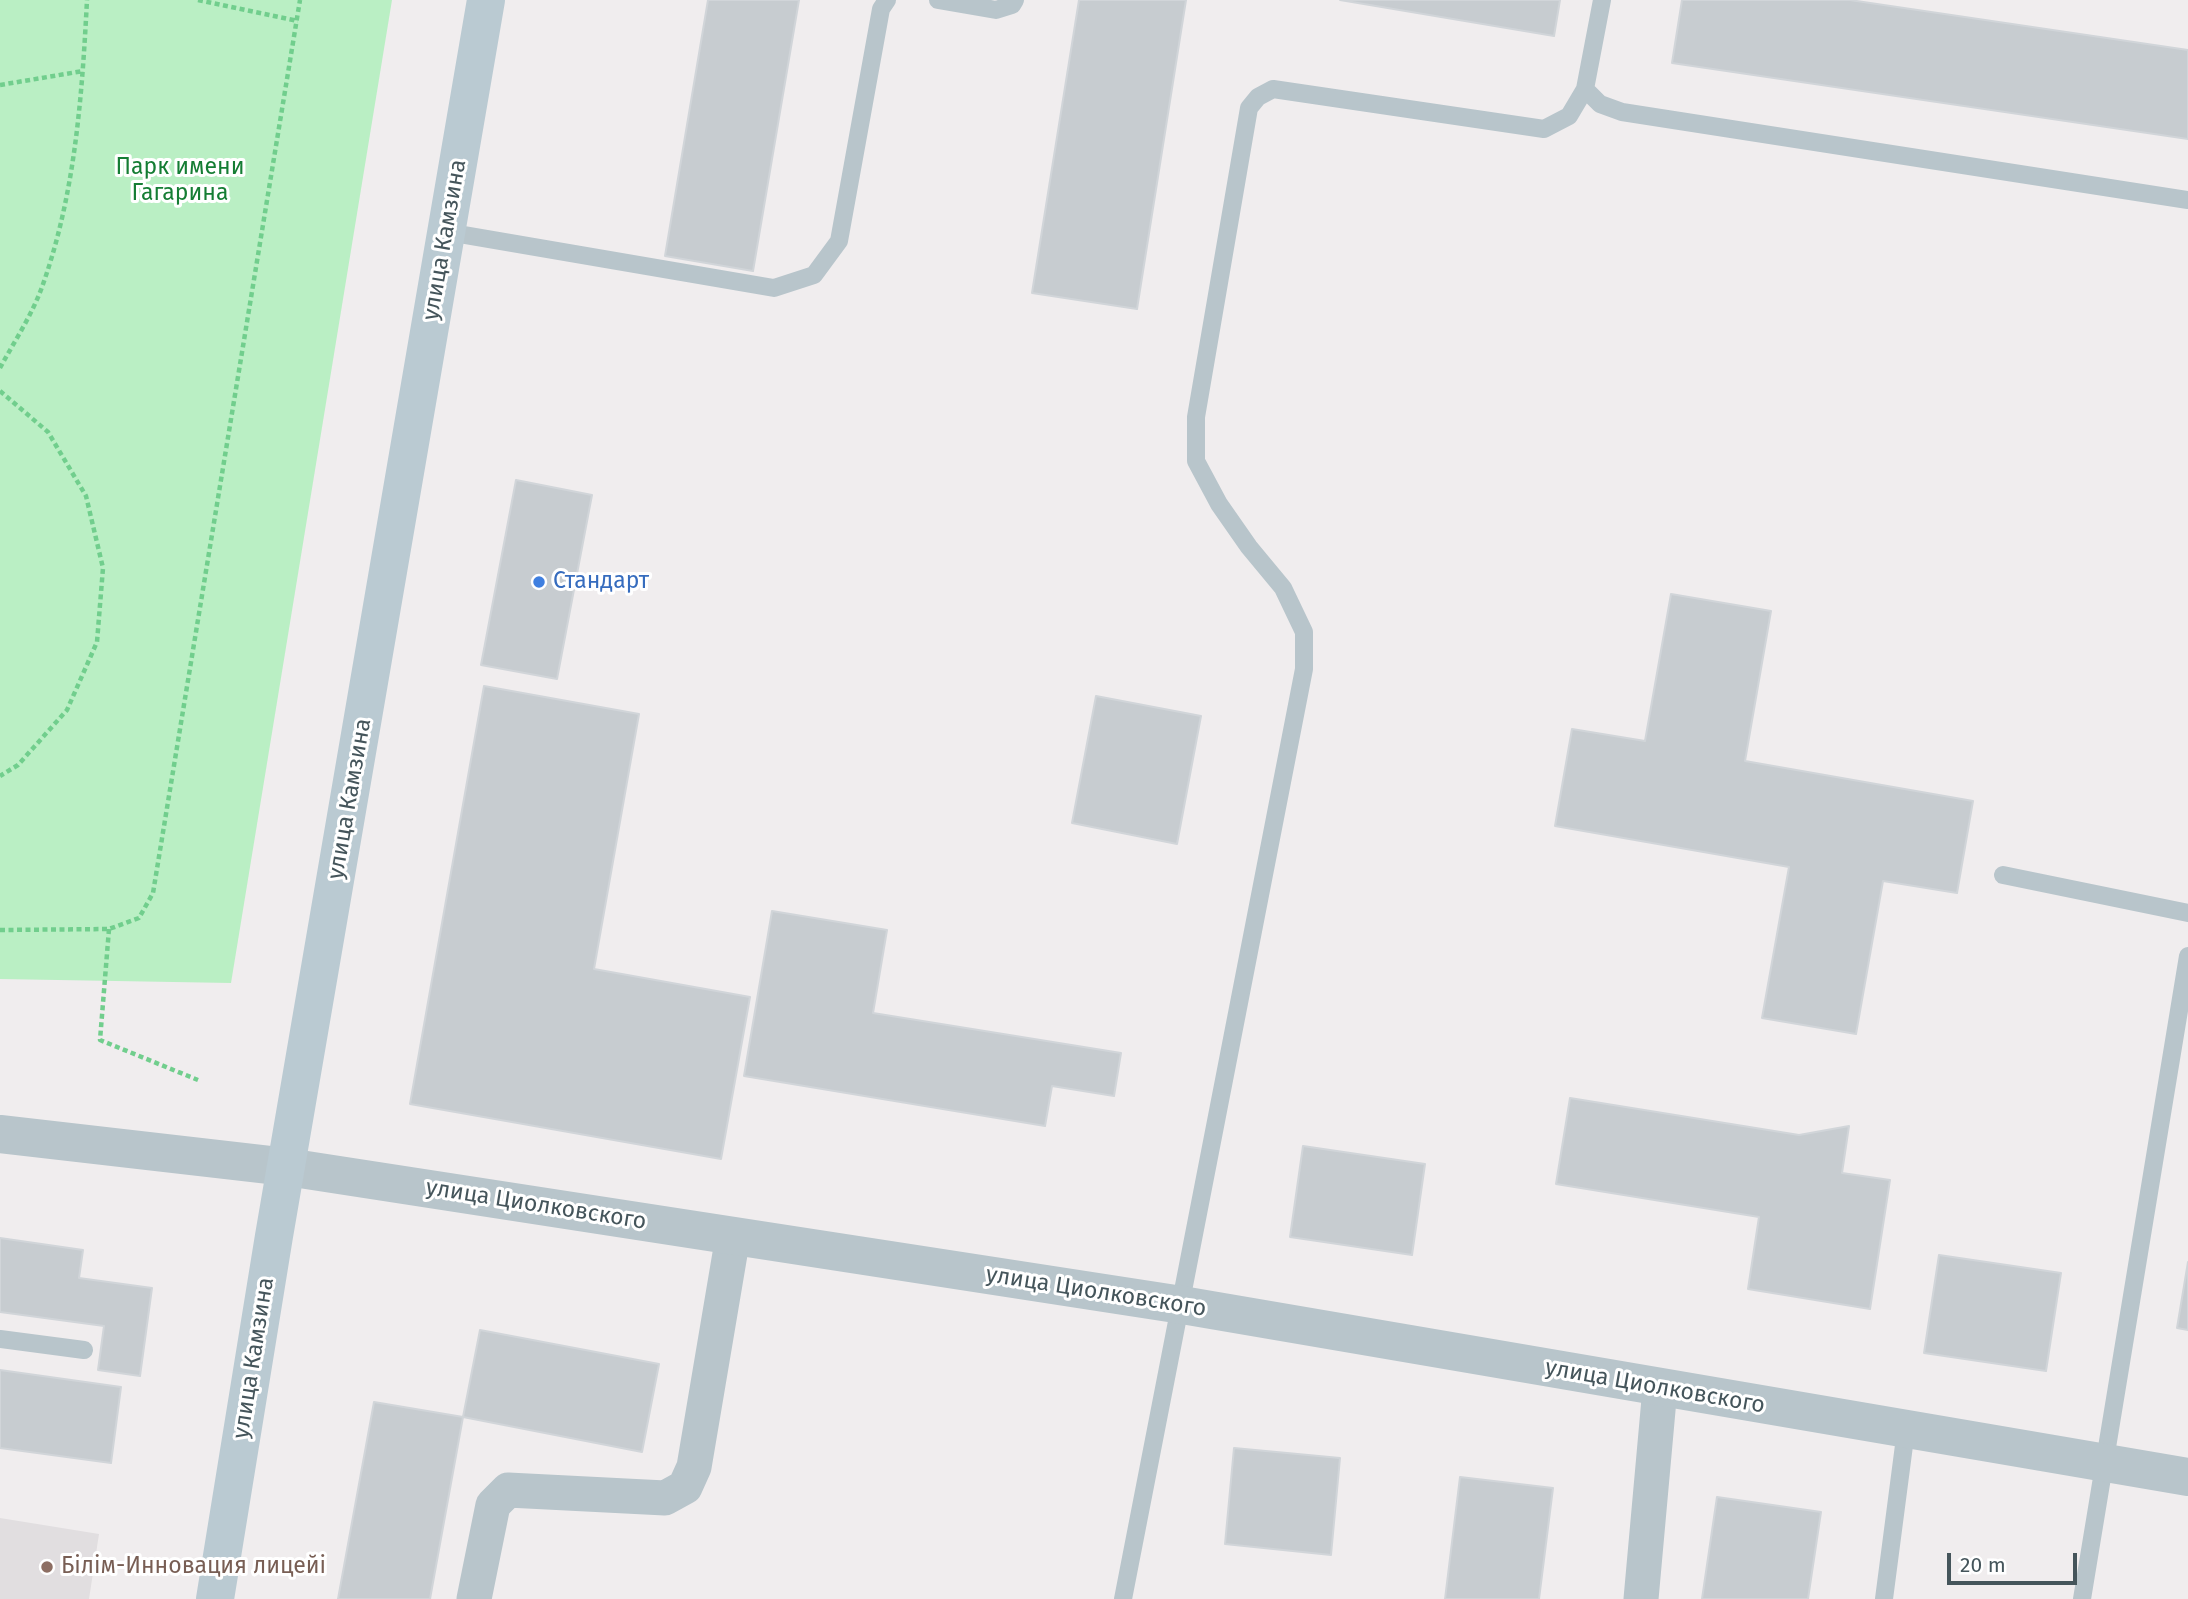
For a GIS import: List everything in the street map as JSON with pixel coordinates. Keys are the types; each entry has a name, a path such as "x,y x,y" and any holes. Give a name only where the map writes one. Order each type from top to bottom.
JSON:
{"main road":[{"name":"улица Камзина","path":"215,1599 486,0"}],"street":[{"name":"улица Циолковского","path":"0,1134 287,1167 1182,1304 2104,1465 2188,1477"},
{"path":"474,1599 493,1505 508,1490 665,1498 685,1488 694,1467 733,1236"},
{"path":"1641,1599 1660,1388"}],"lane":[{"path":"447,232 774,288 814,275 839,241 881,9 887,0"},
{"path":"937,0 996,10 1012,5 1014,0"},
{"path":"1123,1599 1304,669 1304,632 1283,588 1249,547 1219,504 1196,461 1196,417 1249,108 1258,97 1273,89 1544,129 1569,116 1585,89 1602,0"},
{"path":"1585,89 1600,104 1622,112 2188,200"},
{"path":"2003,875 2188,913"},
{"path":"2082,1599 2188,956"},
{"path":"0,1339 84,1350"},
{"path":"1884,1599 1906,1430"}],"path":[{"path":"0,368 41,288 71,178 83,71 87,0"},
{"path":"198,0 298,21"},
{"path":"0,930 109,929 139,918 153,892 300,0"},
{"path":"0,85 83,71"},
{"path":"0,391 48,432 86,496 103,568 96,642 67,710 18,765 0,776"},
{"path":"109,929 100,1040 198,1080"}],"shaded area":[{"name":"Білім-Инновация лицейі","path":"0,1518 99,1534 89,1599 0,1599"}],"green space":[{"name":"Парк имени Гагарина","path":"0,0 392,0 231,983 0,979"}],"building":[{"path":"708,0 799,0 753,271 665,256"},
{"path":"1079,0 1186,0 1137,309 1032,293"},
{"path":"1340,0 1560,0 1554,36"},
{"path":"1682,0 1850,0 2188,50 2188,139 1672,63"},
{"path":"516,480 592,495 557,679 481,665"},
{"path":"1671,594 1771,611 1745,761 1973,801 1957,893 1883,881 1856,1034 1762,1018 1789,867 1555,826 1572,729 1645,741"},
{"path":"484,686 639,714 594,969 750,997 721,1159 410,1104"},
{"path":"1096,696 1201,716 1177,844 1072,823"},
{"path":"772,911 887,930 873,1013 1121,1053 1114,1096 1052,1086 1045,1126 744,1076"},
{"path":"1570,1098 1799,1135 1849,1126 1842,1173 1890,1180 1870,1309 1748,1289 1759,1217 1556,1184"},
{"path":"1303,1146 1425,1164 1412,1255 1290,1237"},
{"path":"0,1238 83,1250 79,1278 152,1288 140,1376 98,1370 104,1326 0,1312"},
{"path":"1939,1255 2061,1273 2046,1371 1924,1353"},
{"path":"2188,1262 2188,1330 2177,1328"},
{"path":"480,1330 659,1364 642,1452 463,1417"},
{"path":"0,1370 121,1387 111,1463 0,1448"},
{"path":"374,1402 463,1417 430,1599 338,1599"},
{"path":"1234,1448 1340,1458 1331,1555 1225,1544"},
{"path":"1460,1477 1553,1488 1539,1599 1445,1599"},
{"path":"1717,1497 1821,1512 1808,1599 1702,1599"}],"place":[{"name":"Стандарт","path":"539,582"},
{"name":"Білім-Инновация лицейі","path":"47,1567"}]}
